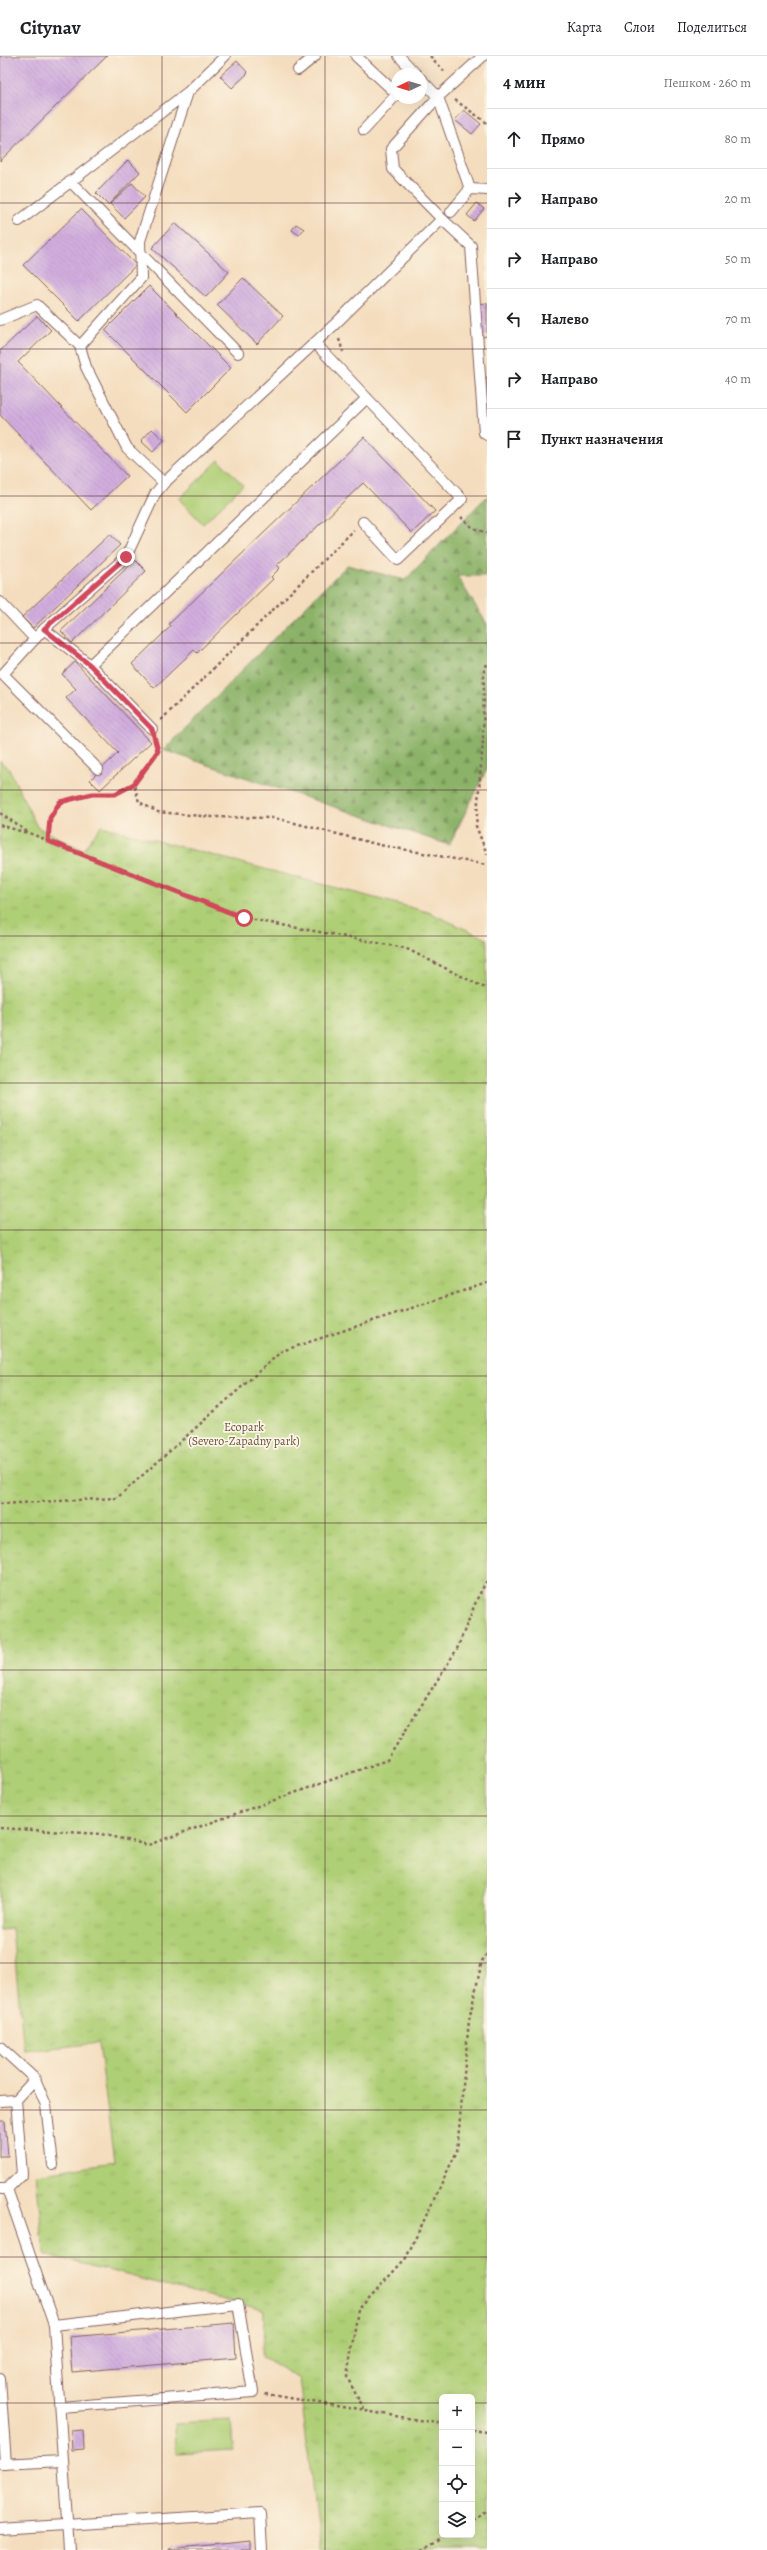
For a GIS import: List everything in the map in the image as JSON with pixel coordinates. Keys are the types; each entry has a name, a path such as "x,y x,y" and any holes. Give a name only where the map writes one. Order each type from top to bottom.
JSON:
{"lane":[{"path":"298,70 315,56"},
{"path":"356,56 397,94 364,130"},
{"path":"399,56 410,68"},
{"path":"487,59 483,56 454,81 392,148 393,169 471,246 484,434 487,435"},
{"path":"19,221 188,92 218,58"},
{"path":"427,85 438,97 470,189"},
{"path":"80,346 142,278 140,241 188,92"},
{"path":"70,181 238,352"},
{"path":"470,189 487,190"},
{"path":"451,212 470,189"},
{"path":"98,769 3,674 44,629 126,557 155,494 164,482 315,343 442,219"},
{"path":"0,320 37,305 80,346 86,367 127,448 164,482"},
{"path":"315,343 462,499 398,560 363,522"},
{"path":"90,665 367,398"},
{"path":"0,602 34,639"},
{"path":"44,629 90,665 152,729"},
{"path":"0,2047 34,2079 46,2105 53,2164"},
{"path":"34,2079 16,2100 22,2174 4,2189 54,2325 69,2550"},
{"path":"0,2101 16,2100"},
{"path":"54,2325 238,2304 253,2392 60,2407"},
{"path":"0,2379 3,2464 63,2461"},
{"path":"0,2529 260,2513 262,2550"}],"path":[{"path":"430,56 454,81"},
{"path":"438,97 454,100 487,123"},
{"path":"452,509 473,528 487,533"},
{"path":"48,841 50,818 60,802 92,794 115,794 134,784 158,751 152,729 363,522"},
{"path":"487,664 484,671 483,741 476,826 487,854"},
{"path":"134,784 139,802 158,812 212,817 275,818 380,844 487,865"},
{"path":"0,813 29,834"},
{"path":"0,825 48,841 244,918 405,948 487,989"},
{"path":"0,1504 117,1498 282,1352 487,1283"},
{"path":"0,1828 101,1834 148,1845 387,1760 457,1649 477,1599 487,1580"},
{"path":"364,2410 347,2377 358,2310 406,2258 456,2151 469,2020 482,1961 487,1954"},
{"path":"253,2392 439,2423"},
{"path":"475,2430 487,2432"},
{"path":"475,2517 487,2510"},
{"path":"422,2550 441,2538"}],"green space":[{"path":"219,460 243,485 203,524 179,499"},
{"path":"487,496 487,576 457,576 487,624 487,769 449,845 163,750 347,565 405,580"},
{"name":"Ecopark (Severo-Zapadny park)","path":"0,761 9,769 37,827 83,850 101,826 428,912 487,939 487,2550 320,2550 299,2379 263,2357 264,2310 44,2254 36,2174 114,2162 99,2043 24,2051 12,1929 0,1930"},
{"path":"231,2420 233,2450 176,2453 175,2423"}],"building":[{"path":"0,56 107,56 0,161"},
{"path":"237,61 248,73 232,88 220,76"},
{"path":"464,110 481,124 472,134 455,120"},
{"path":"128,160 140,172 108,205 96,193"},
{"path":"132,183 145,197 124,218 110,204"},
{"path":"477,203 484,209 474,221 467,215"},
{"path":"81,209 136,265 79,321 23,265"},
{"path":"175,223 229,272 206,297 152,248"},
{"path":"296,224 304,229 299,235 292,230"},
{"path":"243,278 283,316 257,344 217,305"},
{"path":"149,286 231,368 187,412 105,330"},
{"path":"487,303 487,336 481,337 479,304"},
{"path":"37,316 51,330 18,362 127,476 91,510 0,415 0,351"},
{"path":"484,377 487,377 487,402 486,402"},
{"path":"152,429 164,440 153,452 141,441"},
{"path":"364,437 435,511 412,533 363,483 277,565 280,568 271,577 273,579 197,653 194,650 154,688 132,664 171,626 169,624"},
{"path":"110,534 120,545 33,628 22,617"},
{"path":"135,560 146,571 72,643 61,631"},
{"path":"75,662 151,742 100,790 90,780 118,753 66,698 76,689 62,674"},
{"path":"0,2121 5,2121 8,2156 0,2156"},
{"path":"234,2323 236,2358 72,2372 69,2337"},
{"path":"83,2430 84,2449 72,2450 71,2431"},
{"path":"251,2541 251,2550 169,2550 169,2549"}],"route":[{"path":"126,557 44,629 90,665 152,729 158,751 134,784 115,794 92,794 60,802 50,818 48,841 244,918"}]}
